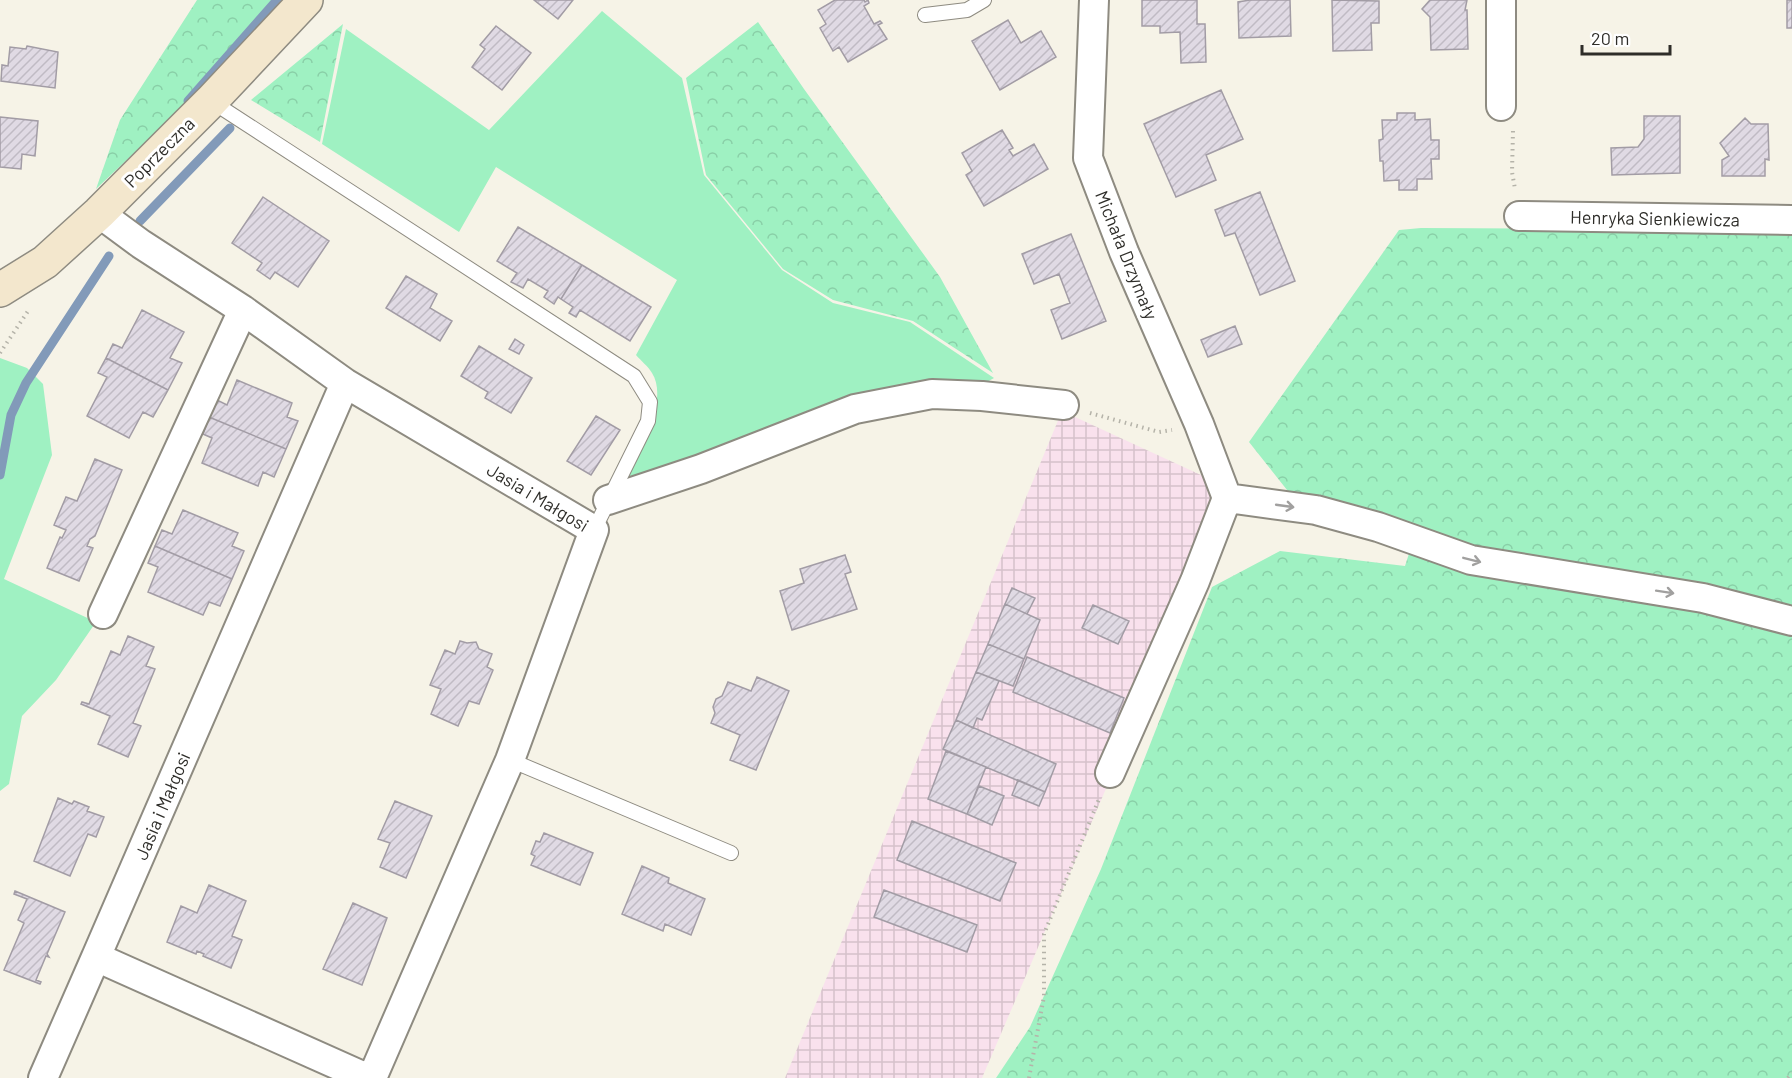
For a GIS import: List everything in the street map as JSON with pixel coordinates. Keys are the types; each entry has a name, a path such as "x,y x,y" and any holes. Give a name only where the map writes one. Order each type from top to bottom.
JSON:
{"street":[{"name":"Poprzeczna","path":"0,290 45,262 99,213 211,101 306,0"},
{"name":"Michała Drzymały","path":"1094,0 1088,158 1124,252 1199,424 1227,498"},
{"path":"1501,0 1501,106"},
{"name":"Jasia i Małgosi","path":"99,213 141,244 243,310 345,383 594,530 510,760 372,1078"},
{"name":"Henryka Sienkiewicza","path":"1519,216 1792,220"},
{"path":"103,614 243,310"},
{"name":"Jasia i Małgosi","path":"43,1078 345,383"},
{"path":"608,500 701,469 855,409 932,394 982,396 1064,405"},
{"path":"1110,773 1195,581 1227,498 1316,510 1378,527 1471,560 1703,598 1792,621"},
{"path":"96,957 367,1078"}],"lane":[{"path":"925,15 967,10 984,0"},
{"path":"211,101 634,376 650,402 648,421 594,530"},
{"path":"510,760 731,853"}],"path":[{"path":"1501,106 1513,130 1512,172 1519,216"},
{"path":"0,353 32,305"},
{"path":"1064,405 1159,432 1199,424"},
{"path":"1029,1078 1044,996 1044,934 1110,773"},
{"path":"1788,1078 1792,1073"}],"shaded area":[{"path":"1062,411 1214,481 1224,508 1195,581 982,1078 785,1078"}],"green space":[{"path":"197,0 291,0 221,71 96,189 120,120"},
{"path":"602,11 682,78 704,175 782,270 833,303 910,322 994,378 985,383 625,482 650,428 657,398 657,385 652,373 636,355 677,280 496,167 459,232 322,144 346,29 489,130"},
{"path":"758,22 940,277 993,373 913,321 833,300 783,269 706,175 686,78"},
{"path":"343,24 320,142 251,100"},
{"path":"1421,228 1792,230 1792,1078 996,1078 1030,1027 1101,869 1212,587 1280,551 1405,566 1415,535 1291,495 1249,442 1399,230"},
{"path":"0,358 27,368 43,384 52,455 4,579 96,622 56,680 22,716 9,784 0,791"}],"building":[{"path":"534,0 573,0 558,19"},
{"path":"835,0 864,0 865,2 868,0 869,3 864,6 874,24 880,21 882,23 878,25 887,39 848,62 839,47 833,51 820,28 826,24 818,10"},
{"path":"1142,0 1197,0 1197,24 1205,24 1206,62 1181,63 1180,32 1160,33 1160,26 1142,26"},
{"path":"1290,0 1291,36 1239,38 1238,2"},
{"path":"1332,0 1379,1 1379,23 1371,23 1372,50 1333,51"},
{"path":"1430,0 1467,0 1465,10 1467,10 1468,49 1431,50 1430,17 1422,9"},
{"path":"1787,0 1792,0 1792,28 1787,28"},
{"path":"1008,20 1021,43 1041,31 1056,57 1000,90 972,41"},
{"path":"496,26 531,53 502,90 472,67 485,49 480,45"},
{"path":"27,46 58,52 55,88 1,81 2,65 8,66 10,47 26,49"},
{"path":"1221,90 1243,139 1206,155 1216,180 1176,197 1144,124"},
{"path":"1397,113 1415,113 1415,120 1430,119 1431,140 1439,140 1439,159 1431,159 1432,179 1417,179 1417,190 1399,190 1399,180 1384,181 1379,140 1383,139 1382,120 1397,120"},
{"path":"1644,116 1680,116 1680,173 1612,175 1611,148 1638,147 1644,139"},
{"path":"0,117 38,121 35,156 22,154 21,169 0,167"},
{"path":"1745,118 1751,124 1768,124 1769,160 1765,159 1765,176 1722,176 1722,160 1729,156 1720,143"},
{"path":"1002,130 1013,148 1009,150 1013,156 1034,144 1048,169 984,206 966,175 972,171 962,153"},
{"path":"1260,192 1295,281 1260,295 1235,233 1225,236 1215,210"},
{"path":"263,197 329,241 298,287 275,272 270,279 257,270 262,263 232,243"},
{"path":"518,227 582,265 561,299 558,297 554,304 544,297 548,291 528,279 523,288 511,282 517,273 497,261"},
{"path":"1071,234 1106,321 1062,339 1051,310 1070,303 1059,274 1034,284 1022,254"},
{"path":"582,265 651,307 630,341 580,310 576,317 569,313 573,307 561,299"},
{"path":"406,276 437,294 430,308 452,321 440,341 386,308"},
{"path":"142,310 184,332 170,358 182,363 168,390 106,358 113,344 122,348"},
{"path":"1235,326 1242,344 1208,357 1201,340"},
{"path":"515,339 524,345 519,354 509,349"},
{"path":"479,346 532,378 511,413 485,398 488,392 461,376"},
{"path":"106,358 168,390 153,417 143,412 129,438 87,416 107,377 98,373"},
{"path":"237,380 292,403 287,417 298,421 286,449 209,417 217,400 227,405"},
{"path":"596,416 620,430 591,475 567,461"},
{"path":"209,417 286,449 274,477 263,472 258,486 202,463 212,438 203,434"},
{"path":"95,459 122,470 95,536 90,539 87,546 93,548 79,581 47,568 60,537 62,538 66,530 54,525 66,497 77,501"},
{"path":"183,510 238,533 232,546 244,551 232,579 155,546 162,530 172,534"},
{"path":"155,546 232,579 220,606 209,602 203,615 148,592 158,567 148,563"},
{"path":"845,555 851,572 845,574 857,609 792,630 780,591 804,583 800,569"},
{"path":"1012,588 1035,598 1027,614 1005,604"},
{"path":"1005,604 1040,620 1024,659 988,644"},
{"path":"1093,605 1129,621 1118,644 1082,628"},
{"path":"128,636 154,647 146,666 155,669 133,723 141,726 128,757 98,744 110,716 81,704 82,702 89,704 111,651 120,655"},
{"path":"460,641 476,642 479,649 492,654 487,667 493,670 479,704 469,701 458,726 431,714 441,689 430,685 445,650 455,654"},
{"path":"988,644 1024,659 1013,686 976,672"},
{"path":"1027,657 1124,698 1110,733 1013,692"},
{"path":"976,672 999,681 982,720 977,718 973,728 956,720"},
{"path":"757,677 789,691 756,770 730,760 740,735 711,723 715,713 713,707 716,699 722,696 728,682 751,691"},
{"path":"956,720 1056,764 1045,792 943,749"},
{"path":"946,751 986,767 967,814 928,799"},
{"path":"1018,780 1045,792 1039,806 1012,795"},
{"path":"979,786 1004,796 992,825 967,814"},
{"path":"58,798 72,804 74,801 89,807 87,811 104,817 96,837 88,834 70,876 34,861"},
{"path":"395,801 432,816 406,878 380,867 390,843 378,839"},
{"path":"912,821 1016,863 1000,901 897,860"},
{"path":"544,833 593,853 580,885 531,865 535,856 531,854 536,841 540,842"},
{"path":"642,866 669,878 668,883 705,899 691,935 665,924 663,931 622,914"},
{"path":"209,885 246,901 232,936 242,940 231,968 197,951 196,954 167,942 181,906 197,913"},
{"path":"884,890 977,925 967,952 874,917"},
{"path":"15,891 65,912 47,954 49,957 46,956 36,980 41,982 40,984 4,970 24,923 18,920 27,899 14,894"},
{"path":"353,903 387,918 362,985 323,969"}],"waterway":[{"path":"188,101 277,0"},
{"path":"140,221 230,128"},
{"path":"0,475 11,415 26,383 109,256"}]}
